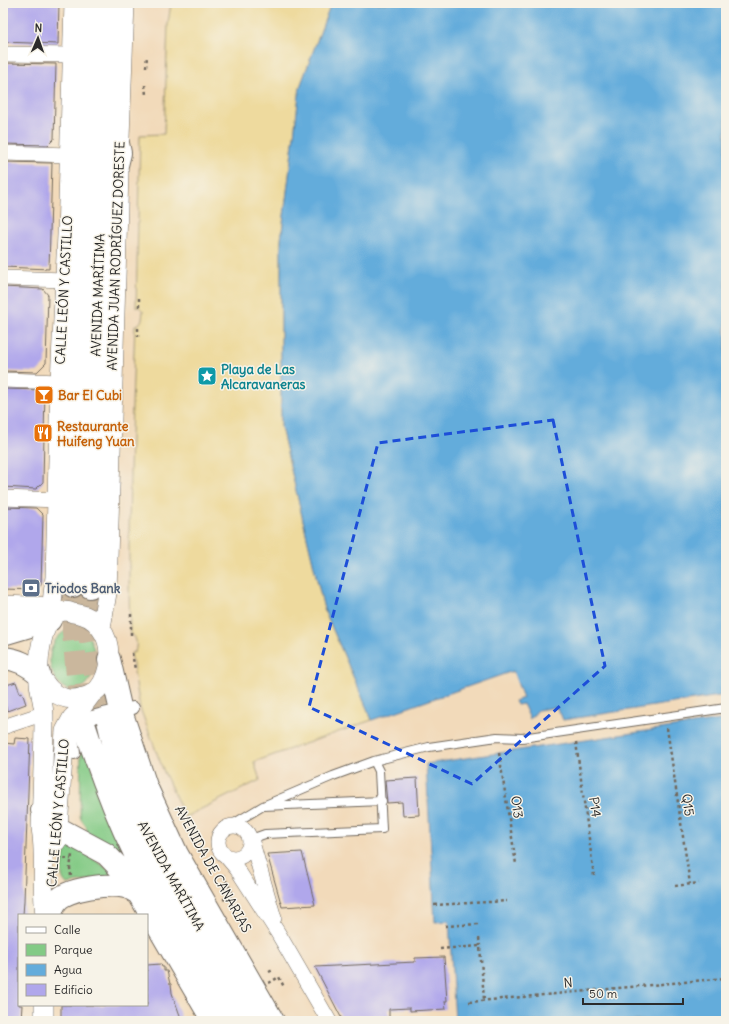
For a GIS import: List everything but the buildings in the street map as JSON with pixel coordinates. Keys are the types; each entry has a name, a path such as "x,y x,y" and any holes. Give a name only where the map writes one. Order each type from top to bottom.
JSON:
{"highway":[{"name":"AVENIDA MARÍTIMA","path":"83,235 74,162 90,3"},
{"name":"AVENIDA MARÍTIMA","path":"73,583 83,235 106,77 108,3"},
{"path":"83,235 120,153 106,77"},
{"path":"74,162 76,200 83,235"},
{"path":"3,634 52,610"},
{"path":"3,658 12,658 27,664 39,674"},
{"path":"109,659 121,714 146,786 177,854 273,1021"},
{"name":"AVENIDA MARÍTIMA","path":"121,714 118,762 133,805 153,847 254,1021"},
{"name":"AVENIDA MARÍTIMA","path":"85,727 100,773 134,852 168,914 231,1021"},
{"path":"42,810 45,819 58,828 106,854 130,879 213,1021"},
{"path":"51,914 57,901 63,895 82,889 104,886 119,886 131,889 139,894"}],"street":[{"path":"3,153 74,162 74,3"},
{"name":"AVENIDA JUAN RODRÍGUEZ DORESTE","path":"101,628 107,593 116,236 125,3"},
{"path":"3,54 74,55"},
{"name":"CALLE LEÓN Y CASTILLO","path":"52,610 73,583 58,500 60,382 65,280 83,235"},
{"path":"3,278 65,280"},
{"path":"3,380 60,382"},
{"path":"3,498 58,500"},
{"path":"3,603 52,610 86,616 101,628 106,637 109,659 104,680 98,690 91,695 74,700 60,697 51,691 39,674 42,640 52,610"},
{"path":"3,618 52,610"},
{"name":"CALLE LEÓN Y CASTILLO","path":"39,674 39,684 44,710 41,828 44,845 43,902 46,914"},
{"name":"CALLE LEÓN Y CASTILLO","path":"46,914 58,828 65,731 72,718 91,695"},
{"path":"3,727 36,716 44,710"},
{"path":"74,753 73,733 77,723 86,719 121,714"},
{"path":"278,932 249,834 242,828 232,826 228,827 223,830 218,839 219,848 237,869 278,932 329,1021"},
{"path":"226,856 231,858 241,857 249,850 251,839"},
{"path":"44,1006 44,1021"}],"lane":[{"path":"228,827 263,806 333,776 374,761 429,747 497,737 522,738 726,708"},
{"path":"251,839 265,834 382,829 382,801 379,771 374,761"},
{"path":"263,806 382,801"}],"path":[{"path":"146,68 147,56"},
{"path":"145,85 146,95"},
{"path":"139,296 139,307"},
{"path":"138,325 138,337"},
{"path":"131,614 131,635"},
{"path":"132,653 135,669"},
{"name":"Q15","path":"667,728 690,884"},
{"name":"P14","path":"576,742 594,876"},
{"name":"O13","path":"499,753 516,864"},
{"path":"676,886 699,883"},
{"path":"434,904 507,901"},
{"path":"445,926 479,924"},
{"path":"479,938 484,1000"},
{"path":"440,949 480,946"},
{"path":"269,972 273,970"},
{"path":"267,984 279,978 284,986"},
{"name":"N","path":"469,1002 726,978"},
{"path":"265,980 270,990"}],"highlighted area":[{"path":"553,420 605,666 472,784 309,707 378,443"}],"green space":[{"path":"74,628 83,631 90,638 95,659 93,671 89,680 83,687 69,690 61,686 53,675 50,658 51,650 59,636"},
{"path":"81,737 125,854 86,834 87,829 80,816"},
{"path":"69,842 118,876 67,884 62,876 62,871 63,859 67,843"}],"sand":[{"name":"Playa de Las Alcaravaneras","path":"171,3 331,3 300,87 281,240 281,427 324,609 372,720 254,762 260,780 185,817 164,772 140,708 131,653 135,652 136,643 133,635 130,635 129,596 130,480 135,325 138,325 142,320 143,311 139,307 136,307 140,135 164,134 168,24"}],"water":[{"path":"331,3 726,3 726,695 563,720 556,707 538,710 530,719 523,704 517,705 515,701 523,698 513,671 372,720 324,609 281,427 281,240 300,87"},
{"path":"726,719 726,1021 455,1021 449,921 435,922 426,764"}],"tunnel":[{"path":"73,586 73,632 78,686 84,719"},
{"path":"90,587 89,633 96,682 108,721"}],"place":[{"name":"Playa de Las Alcaravaneras","path":"207,376"},
{"name":"Bar El Cubi","path":"44,395"},
{"name":"Restaurante Huifeng Yuan","path":"43,433"},
{"name":"Triodos Bank","path":"31,588"}]}
